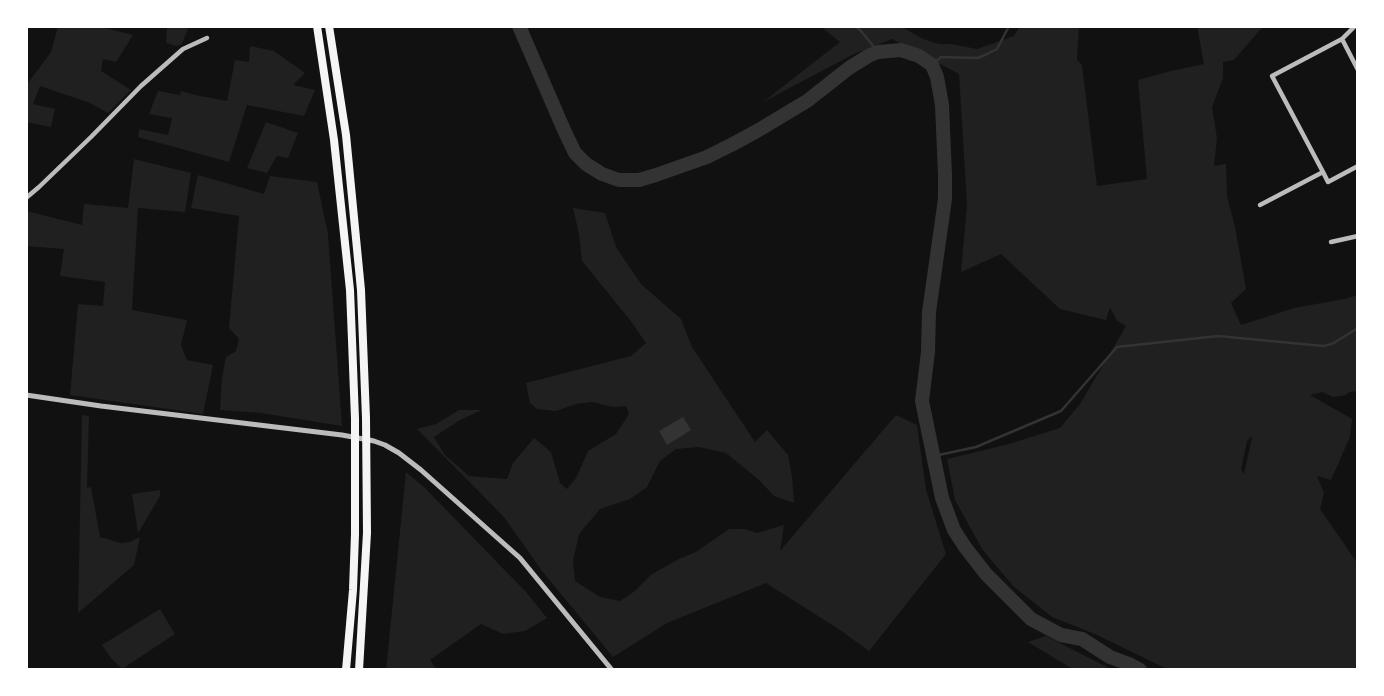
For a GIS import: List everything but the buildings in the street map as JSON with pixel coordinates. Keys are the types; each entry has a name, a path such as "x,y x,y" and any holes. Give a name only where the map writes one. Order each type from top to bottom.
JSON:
{"highway":[{"path":"317,26 334,140 350,290 356,453 355,534 353,590 345,670"},
{"path":"329,26 346,135 360,290 366,418 367,533 359,670"}],"street":[{"path":"1355,26 1342,39 1272,76 1328,182 1358,166"},
{"path":"26,198 91,137 141,86 183,49 207,38"},
{"path":"1342,39 1358,70"},
{"path":"1260,205 1323,172"},
{"path":"1331,242 1358,236"},
{"path":"26,395 342,436 374,441 385,445 421,470 520,558 612,670"}],"shaded area":[{"path":"58,26 98,26 133,35 116,62 103,59 101,71 131,90 108,113 90,103 40,86 33,104 55,109 51,127 26,122 26,83 28,83 51,52"},
{"path":"167,26 189,26 182,44 177,46 166,43"},
{"path":"820,26 900,26 923,39 939,44 951,44 977,49 1014,36 1020,26 1079,26 1077,60 1082,65 1097,186 1147,179 1138,80 1204,64 1197,26 1266,26 1260,30 1234,60 1223,62 1223,78 1212,107 1217,138 1214,166 1226,164 1227,196 1235,227 1246,289 1231,303 1241,325 1294,308 1358,295 1358,391 1333,397 1322,392 1310,395 1352,419 1350,437 1331,480 1317,476 1324,493 1320,509 1358,564 1358,670 1169,670 1095,634 1052,617 1013,586 982,549 955,500 947,459 1009,444 1060,428 1080,404 1126,326 1117,321 1110,307 1106,320 1060,309 1001,254 961,272 967,204 959,74 892,39 854,54 763,102 840,42","holes":["1252,437 1244,474 1241,470 1247,441"]},
{"path":"250,46 274,51 305,73 293,85 315,90 304,116 247,105 229,162 138,137 139,129 168,135 172,118 149,114 158,91 180,95 181,91 227,101 235,60 249,62"},
{"path":"266,122 298,133 288,158 277,156 267,173 247,168"},
{"path":"134,159 191,173 185,212 138,208 132,310 187,320 181,345 187,360 213,365 203,414 70,395 78,304 103,306 105,282 60,276 64,249 26,246 26,211 82,225 84,204 128,208"},
{"path":"198,175 264,194 270,176 317,182 328,234 342,426 261,413 220,410 222,378 226,357 236,351 239,339 229,328 239,216 191,208"},
{"path":"573,208 605,213 616,247 641,284 681,319 692,347 755,442 767,430 788,455 794,503 774,496 758,479 726,453 699,447 676,449 660,461 647,487 630,499 600,509 579,534 573,561 575,581 600,597 620,601 635,591 652,574 696,552 729,529 744,529 757,533 784,525 780,551 896,415 917,425 926,490 946,554 869,651 840,630 766,583 667,623 613,657 542,571 504,517 417,429 436,424 459,410 482,410 460,420 434,437 445,455 469,476 507,479 513,463 534,438 551,452 560,483 567,489 576,478 588,451 616,434 629,414 626,406 613,407 592,402 576,404 556,411 537,409 530,403 526,383 631,356 646,343 630,320 582,261 579,234"},
{"path":"82,415 89,416 87,488 91,487 100,537 121,543 130,542 140,537 134,565 78,613"},
{"path":"683,417 691,430 667,445 659,431"},
{"path":"406,472 424,487 526,592 547,618 525,631 503,634 481,624 430,660 437,670 386,670"},
{"path":"160,490 160,496 138,533 132,494"},
{"path":"160,609 175,634 122,669 102,645"},
{"path":"1046,636 1113,670 1074,670 1028,642"}],"waterway":[{"path":"519,26 575,153 586,164 602,174 619,180 639,180 707,157 757,131 807,101 849,68 878,52 901,50 919,56 932,65 937,77 942,105 945,199 929,312 928,352 922,401 942,498 954,530 965,547 986,574 1031,619 1061,635 1082,639 1110,657 1140,670"},
{"path":"855,26 878,52"},
{"path":"932,65 941,57 978,58 997,49 1009,26"},
{"path":"934,456 976,447 1061,411 1117,347 1218,336 1323,346 1332,344 1358,328"}]}
